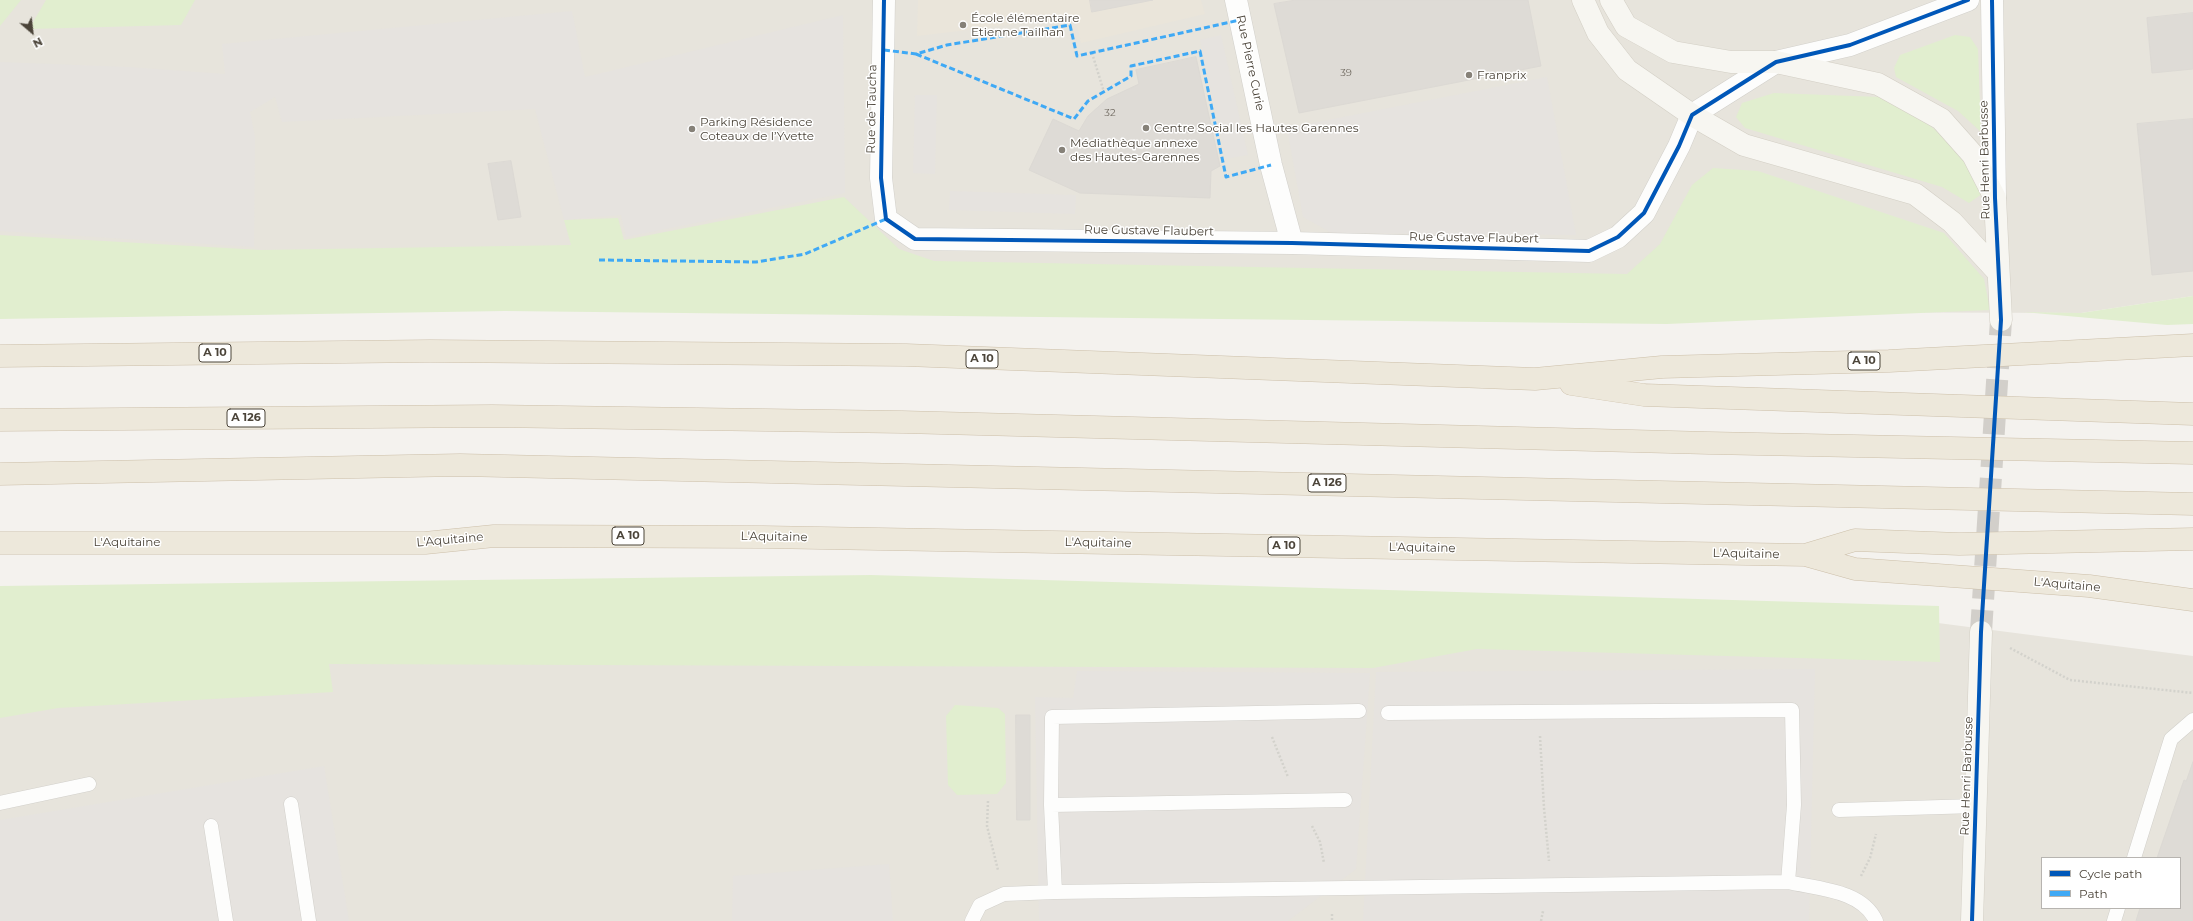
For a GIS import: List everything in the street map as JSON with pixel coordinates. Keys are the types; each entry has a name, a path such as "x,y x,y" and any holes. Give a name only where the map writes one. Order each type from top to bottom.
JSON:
{"highway":[{"name":"A 10","path":"0,356 430,351 906,355 1535,379 1662,367 1890,361 2193,345"},
{"path":"1535,379 1644,395 2193,414"},
{"name":"A 126","path":"0,420 492,416 878,421 1710,443 2193,453"},
{"name":"A 126","path":"0,474 468,465 2193,504"},
{"name":"L'Aquitaine","path":"0,543 425,543 494,536 762,537 1805,555 1855,569 2089,586 2193,600"},
{"path":"1805,555 1855,540 1959,544 2193,539"}],"street":[{"name":"Rue de Taucha","path":"884,0 881,178 886,219"},
{"name":"Rue Pierre Curie","path":"1236,0 1271,165 1292,243"},
{"path":"1583,0 1598,33 1627,70 1692,115 1744,144 1915,194 1952,222 1998,272"},
{"path":"1611,0 1626,26 1673,52 1730,62 1776,62 1878,84 1940,119 1973,155 1995,198"},
{"path":"1692,115 1776,62 1850,45 1968,0"},
{"name":"Rue Henri Barbusse","path":"1992,0 1995,198 2001,320"},
{"name":"Rue Gustave Flaubert","path":"886,219 915,239 1292,243 1589,251 1618,237 1644,213 1679,146 1692,115"},
{"name":"Rue Henri Barbusse","path":"1972,921 1981,632"}],"lane":[{"path":"1388,713 1792,710 1794,805 1788,882"},
{"path":"1055,892 1051,805 1052,717 1360,711"},
{"path":"2134,857 2171,739 2193,720"},
{"path":"0,803 90,784"},
{"path":"1051,805 1345,800"},
{"path":"290,804 309,921"},
{"path":"1839,810 1976,806"},
{"path":"211,826 226,921"},
{"path":"972,921 980,905 1004,894 1055,892 1788,882 1850,896 1872,912 1876,921"},
{"path":"2114,921 2118,909"}],"path":[{"path":"1092,53 1104,92"},
{"path":"1981,632 2070,680 2193,693"},
{"path":"1541,921 1550,872 1544,808 1540,730 1545,712"},
{"path":"988,801 987,826 1004,894"},
{"path":"1850,896 1870,858 1876,833 1879,808"}],"shaded area":[{"path":"0,0 2193,0 2193,296 2081,313 1777,312 0,291"},
{"name":"École élémentaire Etienne Tailhan","path":"918,0 1201,0 1205,14 1081,43 1075,17 917,36"},
{"name":"Parking Résidence Coteaux de l’Yvette","path":"572,11 585,77 843,15 845,193 626,237 621,215 564,220 535,109 282,122 275,97 250,112 255,137 254,247 0,231 0,62 129,67 225,74 222,44"},
{"path":"1221,35 1248,155 1226,159 1200,40"},
{"path":"1547,77 1576,235 1332,233 1303,217 1287,128"},
{"path":"915,95 937,95 935,174 913,173"},
{"path":"950,191 1076,195 1075,214 949,210"},
{"path":"0,594 1938,623 2193,656 2193,921 0,921"},
{"path":"1815,669 1809,921 1363,921 1376,672"},
{"path":"1077,671 1370,673 1356,869 1288,921 1039,921 1035,697 1073,698"},
{"path":"324,766 349,921 0,921 0,820"},
{"path":"889,864 893,921 732,921 733,876"}],"green space":[{"path":"0,0 21,0 0,26"},
{"path":"46,0 195,0 181,25 29,29"},
{"path":"1955,35 1970,37 1978,49 1981,132 1958,111 1896,77 1894,68 1900,55"},
{"path":"1774,93 1880,97 1927,123 1954,146 1975,175 1982,194 1969,203 1942,187 1745,128 1736,117 1742,103"},
{"path":"1713,168 1758,171 1944,233 1984,279 1990,310 1667,324 505,311 0,319 0,235 261,250 571,245 564,220 618,218 624,240 844,197 899,249 934,261 1627,274 1660,244 1692,185"},
{"path":"2193,296 2193,324 2167,325 2023,312 2081,313"},
{"path":"871,575 1939,606 1940,662 1477,649 1373,668 329,664 333,692 58,708 0,718 0,586"},
{"path":"955,705 998,708 1005,714 1006,783 997,794 957,795 948,785 946,716"}],"building":[{"path":"1090,0 1153,0 1092,12"},
{"path":"1296,0 1528,0 1541,66 1299,113 1274,4"},
{"path":"2193,13 2193,69 2152,73 2147,18"},
{"name":"Centre Social les Hautes Garennes","path":"1196,57 1220,166 1211,171 1210,198 1080,193 1029,170 1053,119 1079,131 1088,116 1107,99 1139,84 1136,70"},
{"path":"2193,119 2193,271 2152,275 2137,124"},
{"path":"511,161 521,217 498,220 488,164"},
{"path":"1016,715 1030,715 1030,820 1017,820"},
{"path":"2193,762 2193,921 2136,921 2140,909 2181,909 2181,857 2157,857 2184,780 2186,781"}],"tunnel":[{"path":"1981,632 2001,320"}],"marked path":[{"path":"884,50 916,54 947,45 1070,25 1077,56 1240,20"},
{"path":"916,54 1074,119 1088,101 1131,76 1131,66 1200,51 1226,177 1271,165"},
{"path":"599,260 756,262 805,254 886,219"}],"cycle path":[{"path":"884,0 881,178 886,219 915,239 1292,243 1589,251 1618,237 1644,213 1679,146 1692,115 1776,62 1850,45 1968,0"},
{"path":"1972,921 1981,632 2001,320 1995,198 1992,0"}],"place":[{"name":"École élémentaire Etienne Tailhan","path":"963,25"},
{"name":"Franprix","path":"1469,75"},
{"name":"Centre Social les Hautes Garennes","path":"1146,128"},
{"name":"Parking Résidence Coteaux de l’Yvette","path":"692,129"},
{"name":"Médiathèque annexe des Hautes-Garennes","path":"1062,150"}]}
